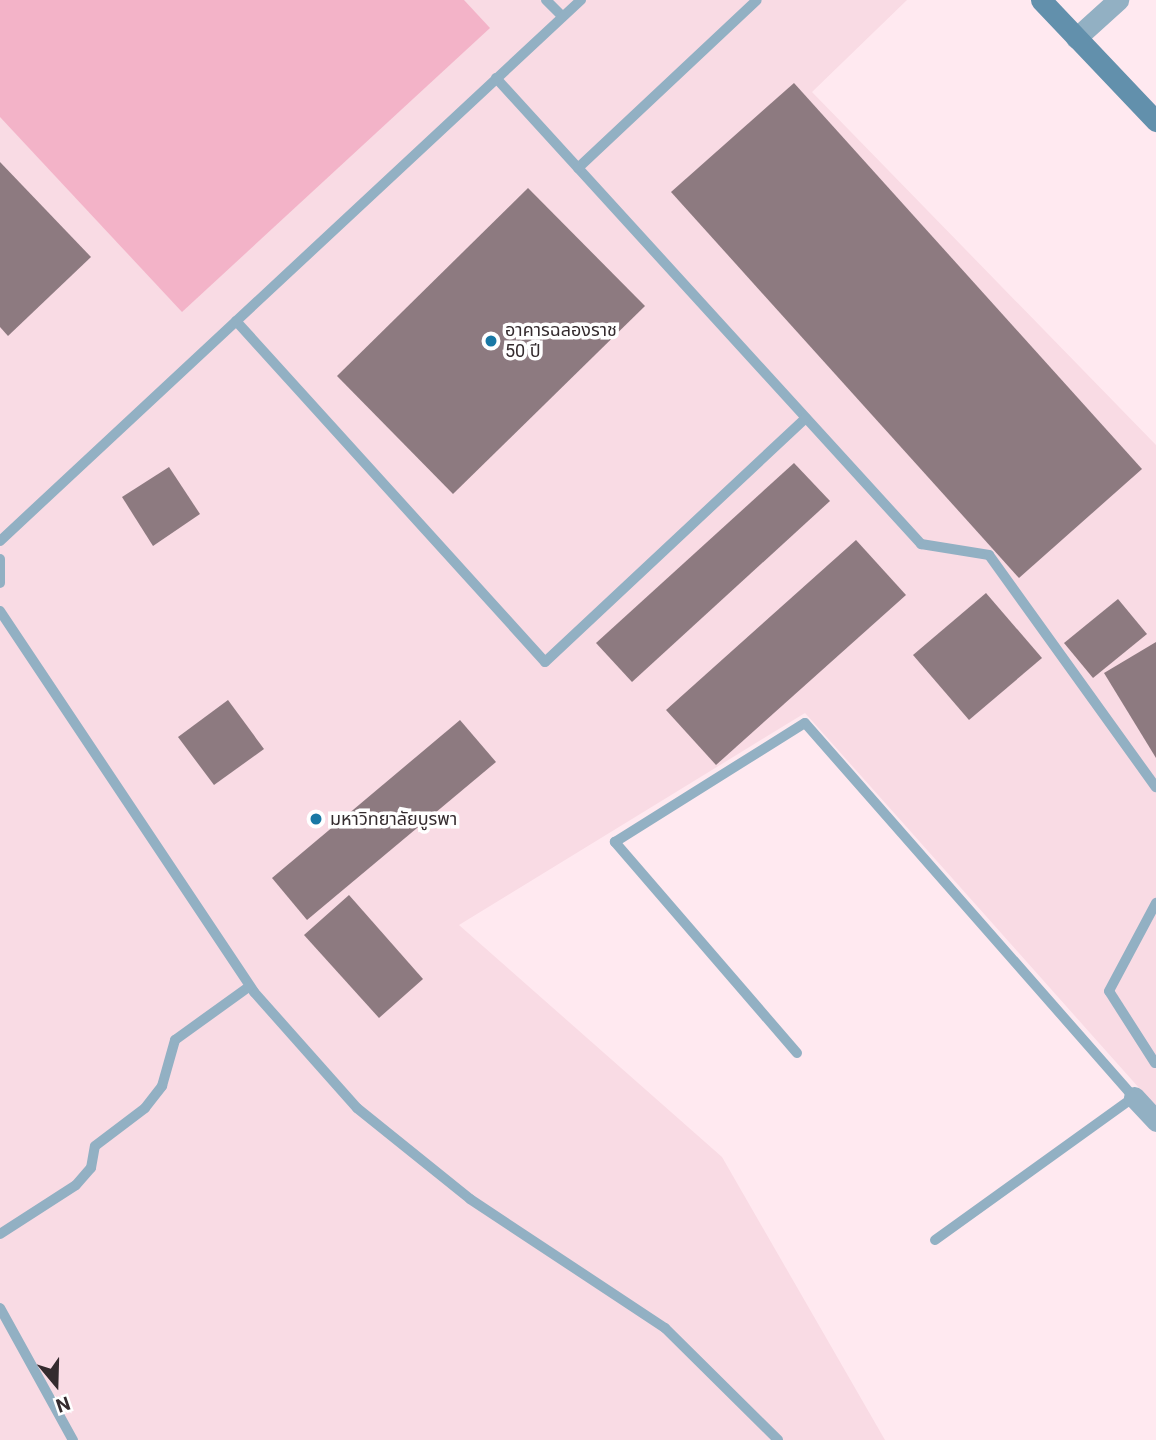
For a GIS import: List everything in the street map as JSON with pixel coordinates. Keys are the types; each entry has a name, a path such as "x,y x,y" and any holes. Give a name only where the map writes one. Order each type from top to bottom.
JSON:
{"street":[{"path":"1041,0 1156,121"},
{"path":"1076,38 1118,0"},
{"path":"1134,1097 1156,1121"}],"lane":[{"path":"546,0 562,16"},
{"path":"0,541 580,0"},
{"path":"578,168 757,0"},
{"path":"496,78 921,544 989,555 1156,788"},
{"path":"236,321 545,662 806,418"},
{"path":"0,559 0,583"},
{"path":"0,611 250,986 357,1108 470,1199 665,1328 778,1440"},
{"path":"797,1053 615,842 805,723 1134,1097 934,1240"},
{"path":"1155,1063 1109,991 1156,903"},
{"path":"0,1234 76,1185 91,1168 95,1146 145,1108 162,1086 175,1040 250,986"},
{"path":"0,1308 73,1440"}],"shaded area":[{"name":"มหาวิทยาลัยบูรพา","path":"0,0 907,0 812,92 1156,445 1156,1107 805,713 459,925 722,1157 885,1440 0,1440"},
{"path":"0,0 464,0 490,28 182,312 0,117"}],"building":[{"path":"794,83 1142,469 1019,578 671,192"},
{"path":"0,162 91,257 8,336 0,327"},
{"name":"อาคารฉลองราช 50 ปี","path":"528,188 645,306 453,494 337,376"},
{"path":"794,463 830,501 632,682 596,643"},
{"path":"169,467 200,514 153,546 122,497"},
{"path":"856,540 906,595 716,765 666,710"},
{"path":"986,593 1042,658 969,720 913,655"},
{"path":"1118,599 1147,634 1093,678 1064,643"},
{"path":"1156,642 1156,758 1104,673"},
{"path":"228,700 264,749 214,785 178,737"},
{"path":"460,720 496,762 307,920 272,878"},
{"path":"349,895 423,979 379,1018 304,935"}],"place":[{"name":"อาคารฉลองราช 50 ปี","path":"491,341"},
{"name":"มหาวิทยาลัยบูรพา","path":"316,819"}]}
